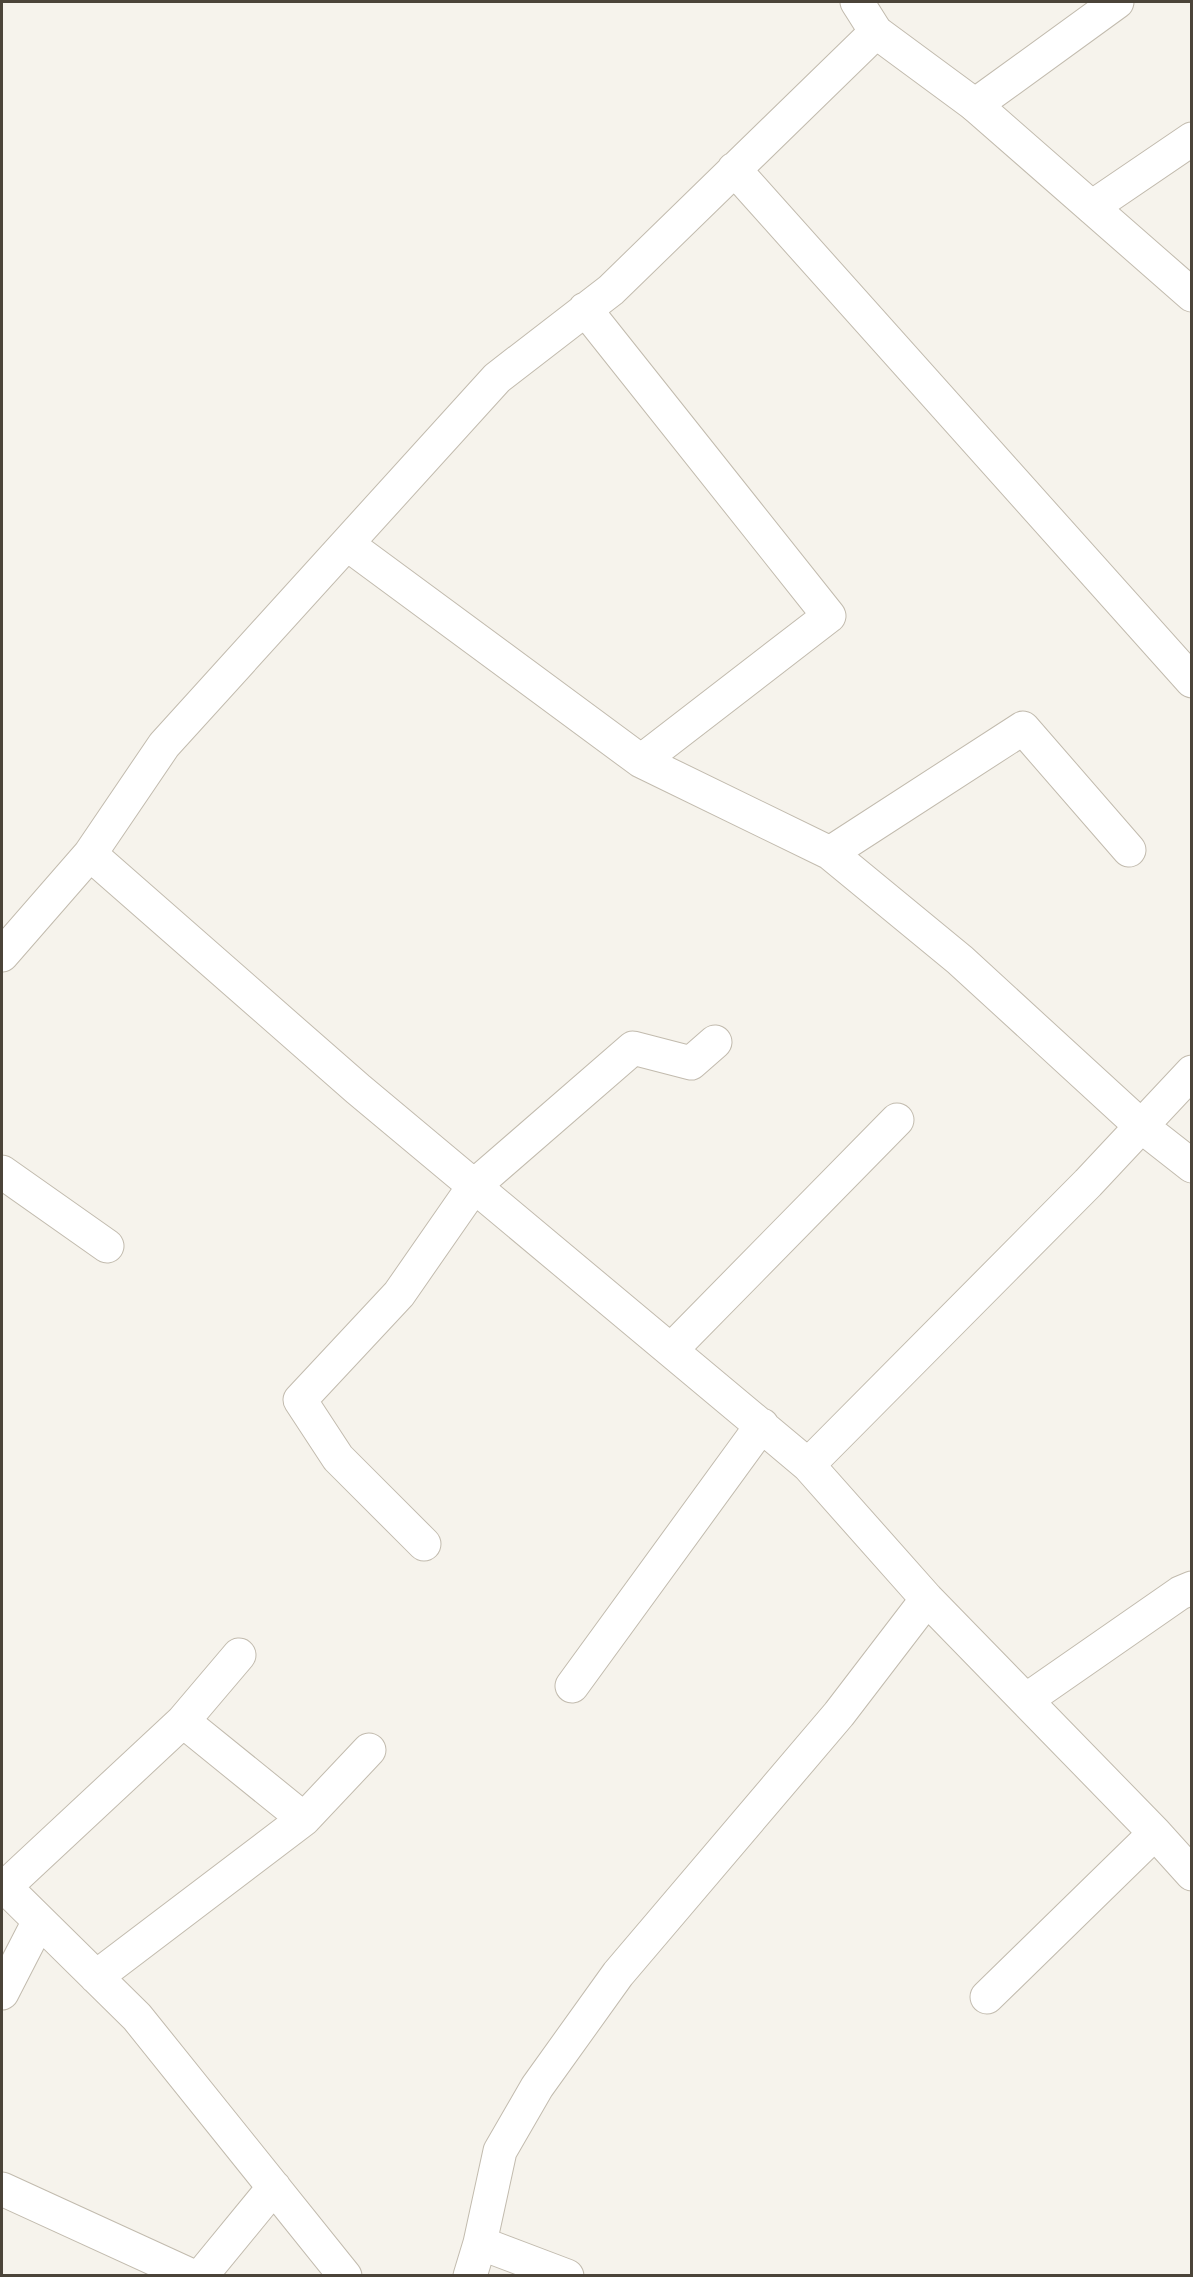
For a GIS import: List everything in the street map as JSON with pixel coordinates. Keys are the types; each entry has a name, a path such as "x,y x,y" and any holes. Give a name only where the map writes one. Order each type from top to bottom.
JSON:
{"street":[{"path":"856,2 876,32 975,105 1191,295"},
{"path":"975,105 1116,2"},
{"path":"2,955 90,854 164,745 497,378 611,290 876,32"},
{"path":"1092,207 1191,139"},
{"path":"734,169 1191,681"},
{"path":"585,309 829,616 641,761"},
{"path":"347,544 641,761 830,853 960,960 1141,1126 1191,1167"},
{"path":"830,853 1023,728 1129,850"},
{"path":"90,854 358,1089 808,1465 927,1599 1155,1833 1191,1874"},
{"path":"424,1544 338,1458 300,1400 399,1294 474,1186 633,1048 691,1063 716,1042"},
{"path":"808,1465 1088,1183 1191,1072"},
{"path":"672,1350 897,1120"},
{"path":"2,1173 107,1245"},
{"path":"572,1686 762,1425"},
{"path":"1026,1700 1180,1593 1191,1588"},
{"path":"470,2276 480,2243 500,2151 537,2087 618,1974 839,1714 927,1599"},
{"path":"239,1654 183,1721 3,1886 137,2017 345,2276"},
{"path":"183,1721 304,1819"},
{"path":"96,1977 304,1819 369,1750"},
{"path":"987,1997 1155,1833"},
{"path":"2,1993 39,1921"},
{"path":"201,2276 274,2187"},
{"path":"2,2189 192,2276"},
{"path":"480,2243 567,2276"}]}
